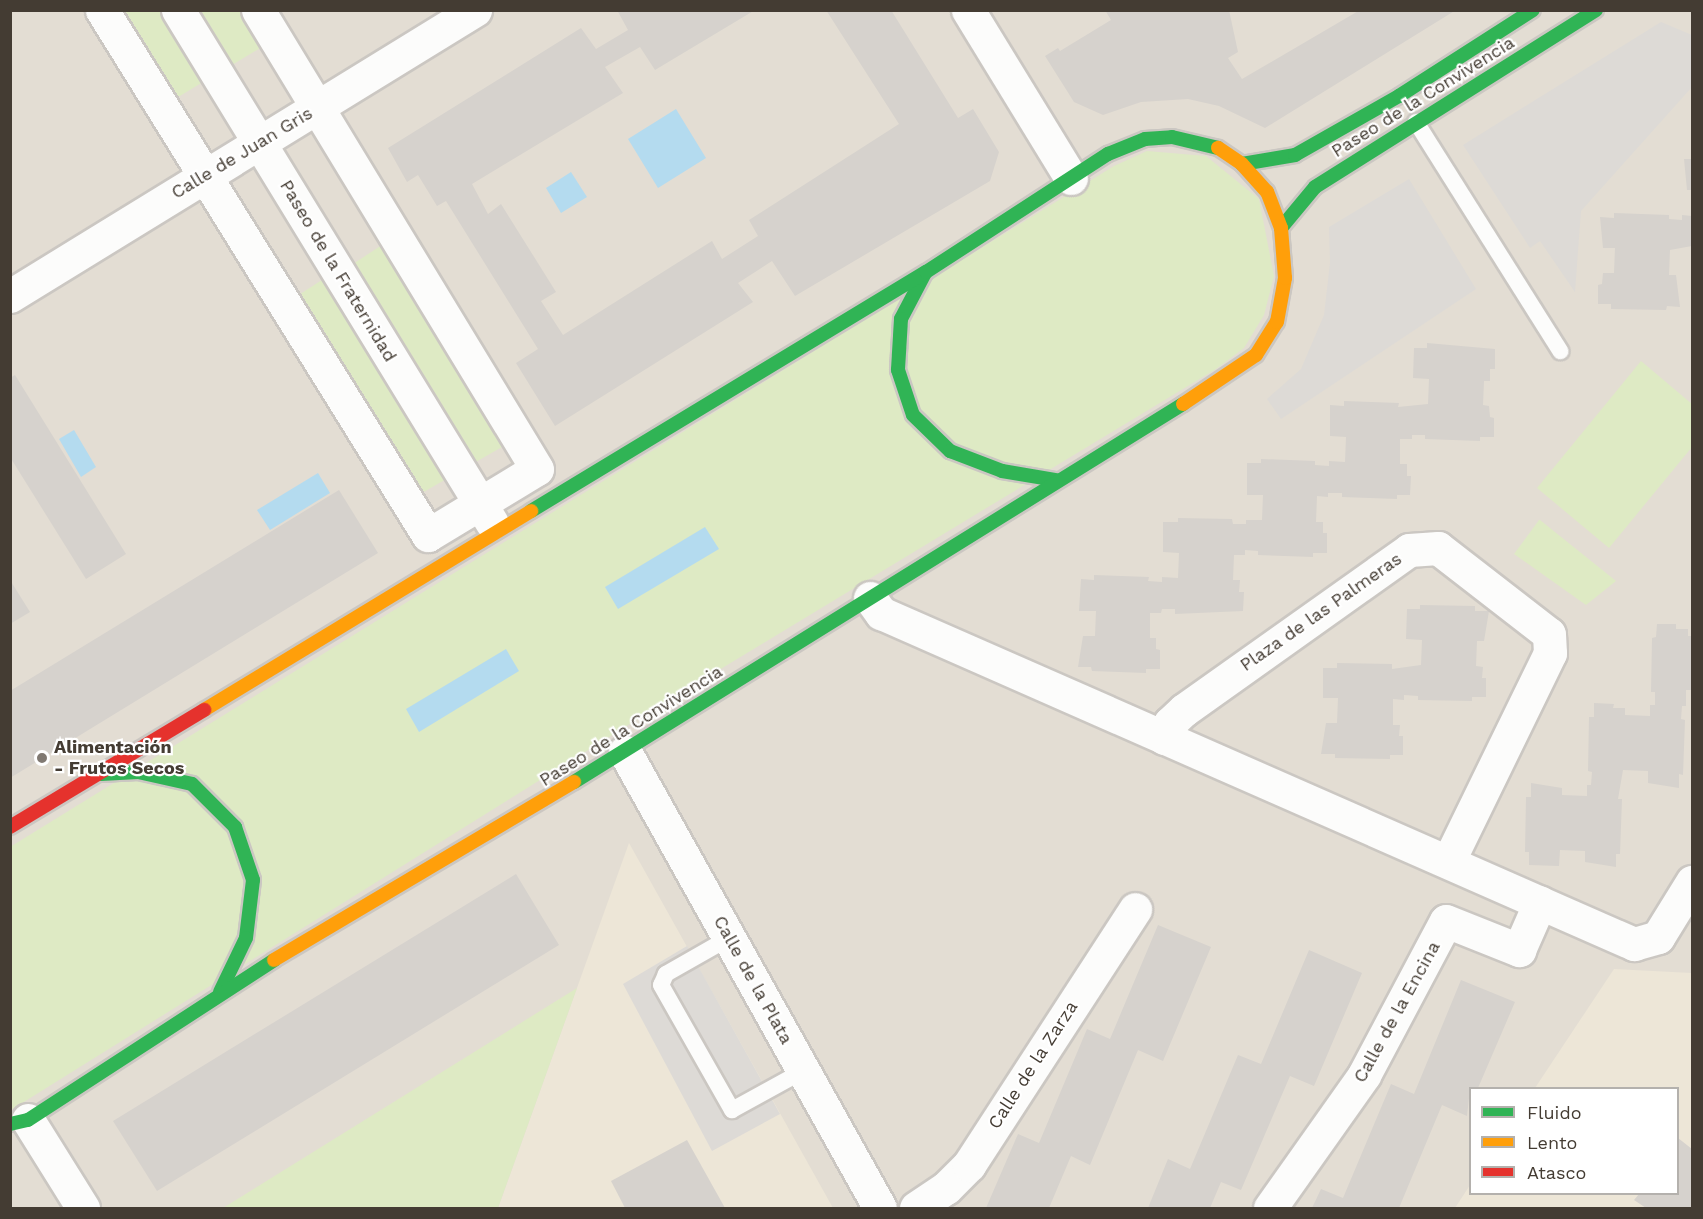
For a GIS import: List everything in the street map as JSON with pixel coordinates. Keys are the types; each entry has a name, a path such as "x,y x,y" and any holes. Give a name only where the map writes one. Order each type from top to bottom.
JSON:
{"street":[{"path":"102,10 428,535 537,469 258,10"},
{"name":"Paseo de la Fraternidad","path":"178,10 497,532"},
{"name":"Calle de Juan Gris","path":"10,296 475,10"},
{"path":"968,10 1071,178"},
{"name":"Paseo de la Convivencia","path":"1242,164 1295,155 1399,96 1533,10"},
{"name":"Paseo de la Convivencia","path":"1281,228 1315,187 1596,10"},
{"name":"Paseo de la Convivencia","path":"10,827 926,272 1108,154 1136,143 1172,137 1213,145 1242,164 1267,192 1281,228 1285,278 1277,322 1256,355 1225,379 1056,480 625,752 220,992 19,1122"},
{"name":"Paseo de la Convivencia","path":"926,272 901,319 898,370 913,415 950,452 1002,471 1056,480"},
{"name":"Plaza de las Palmeras","path":"1164,738 1170,723 1184,710 1409,550 1438,548 1549,634 1550,653 1449,860"},
{"path":"870,598 881,613 1449,860 1634,944 1658,937 1690,891"},
{"name":"Calle de la Plata","path":"625,752 880,1209"},
{"name":"Paseo de la Convivencia","path":"99,774 138,772 192,784 235,826 253,880 246,938 220,992"},
{"name":"Calle de la Encina","path":"1270,1209 1364,1075 1399,1015 1446,921 1519,950 1540,902"},
{"name":"Calle de la Zarza","path":"916,1209 946,1188 969,1165 1135,909"},
{"path":"19,1122 82,1209"}],"lane":[{"path":"1416,122 1560,351"},
{"path":"729,938 666,974 661,986 732,1110 803,1071"}],"shaded area":[{"path":"10,11 1692,11 1692,1208 11,1208"},
{"path":"1661,22 1692,35 1692,87 1581,211 1575,292 1540,241 1530,248 1463,145"},
{"path":"1409,179 1476,289 1281,419 1267,399 1301,369 1324,315 1330,263 1329,227"},
{"path":"629,843 833,1208 498,1208"},
{"path":"687,946 780,1114 712,1151 623,984"},
{"path":"1614,969 1692,973 1692,1208 1455,1208 1469,1187 1469,1195 1679,1195 1679,1087 1536,1087"}],"green space":[{"path":"114,11 166,11 208,79 170,102"},
{"path":"193,11 246,11 267,44 227,68"},
{"path":"1147,151 1206,156 1259,199 1274,276 1264,315 1244,348 1216,369 633,722 11,1110 10,847 1114,166"},
{"path":"388,241 509,443 474,463 353,264"},
{"path":"325,278 448,478 415,497 294,298"},
{"path":"1641,361 1692,404 1692,447 1609,548 1537,488"},
{"path":"1539,520 1616,581 1586,605 1514,554"},
{"path":"577,988 498,1208 223,1208"}],"water":[{"path":"676,109 706,158 658,188 628,139"},
{"path":"571,172 587,197 561,213 546,188"},
{"path":"74,430 96,467 81,477 59,439"},
{"path":"318,473 330,493 270,530 257,510"},
{"path":"705,527 719,549 618,609 605,587"},
{"path":"506,649 519,671 419,732 406,709"}],"building":[{"path":"617,10 755,10 655,70 640,47 605,67 623,93 472,184 488,214 501,204 556,292 541,301 563,335 712,241 722,259 758,236 749,220 899,124 826,10 891,10 958,118 973,109 999,152 990,181 795,296 772,261 738,283 753,302 555,426 516,363 538,349 446,201 437,206 418,175 407,182 388,148 581,28 596,49 628,30"},
{"path":"1105,10 1229,10 1238,52 1228,58 1242,79 1360,10 1456,10 1265,128 1219,106 1188,99 1141,102 1103,115 1074,102 1045,56 1058,48 1060,51 1111,20"},
{"path":"1684,159 1692,159 1692,190 1687,190"},
{"path":"1614,213 1669,215 1669,219 1682,220 1682,215 1692,216 1692,246 1670,250 1669,275 1676,275 1680,307 1667,306 1666,310 1611,309 1611,304 1598,304 1598,285 1602,284 1603,273 1614,273 1615,248 1603,248 1600,217 1614,218"},
{"path":"1427,343 1495,349 1495,369 1490,369 1490,381 1484,381 1483,405 1489,406 1490,417 1494,418 1494,437 1480,437 1480,441 1425,439 1425,435 1412,435 1412,439 1400,439 1400,464 1407,464 1407,476 1411,476 1410,495 1397,495 1397,499 1342,497 1342,493 1328,493 1328,497 1317,496 1316,522 1323,522 1323,533 1327,533 1327,553 1313,553 1313,557 1258,555 1258,551 1245,550 1245,555 1234,555 1233,580 1240,580 1239,592 1244,592 1243,611 1175,614 1175,609 1162,609 1161,613 1150,613 1150,638 1156,638 1156,649 1160,650 1160,669 1146,669 1146,673 1092,671 1091,667 1078,667 1083,636 1095,636 1096,611 1079,611 1081,579 1094,580 1094,575 1149,577 1148,581 1162,582 1162,577 1178,578 1179,553 1163,552 1163,522 1178,522 1178,518 1232,519 1233,524 1246,524 1246,520 1262,520 1263,495 1247,495 1247,463 1261,463 1261,459 1315,461 1315,465 1329,466 1329,461 1345,462 1346,437 1330,436 1330,405 1344,406 1344,401 1399,403 1398,407 1428,404 1429,379 1413,378 1414,348 1427,348"},
{"path":"15,375 126,554 86,579 10,457 10,378"},
{"path":"339,490 378,553 10,778 10,691"},
{"path":"10,580 30,612 10,624"},
{"path":"1420,605 1475,606 1475,611 1489,611 1484,641 1477,641 1476,666 1483,667 1482,678 1486,678 1486,697 1472,697 1472,701 1418,700 1418,696 1404,695 1404,700 1393,699 1393,725 1400,725 1399,736 1403,736 1403,755 1390,755 1390,759 1335,758 1335,754 1321,754 1326,723 1337,723 1338,698 1323,698 1323,668 1337,668 1337,663 1392,664 1392,669 1421,665 1422,640 1406,639 1407,609 1420,609"},
{"path":"1657,624 1676,624 1676,629 1688,629 1688,636 1692,636 1692,690 1686,690 1686,706 1682,706 1681,719 1685,720 1683,775 1679,774 1679,788 1648,783 1648,771 1623,770 1618,799 1622,799 1620,854 1616,854 1616,867 1585,862 1585,851 1560,850 1559,866 1529,865 1529,852 1525,852 1526,797 1531,797 1531,783 1562,788 1562,795 1587,796 1587,785 1591,785 1592,772 1588,771 1589,717 1594,717 1594,703 1614,704 1613,708 1625,708 1625,715 1650,716 1650,705 1655,705 1655,692 1651,692 1652,638 1656,637"},
{"path":"516,874 559,945 157,1191 113,1121"},
{"path":"1158,925 1211,947 1163,1061 1138,1050 1090,1165 1071,1156 1049,1208 986,1208 1018,1134 1039,1143 1087,1029 1110,1039"},
{"path":"1309,950 1362,973 1314,1086 1290,1076 1241,1190 1221,1182 1210,1208 1148,1208 1168,1159 1190,1169 1238,1055 1261,1064"},
{"path":"1461,980 1515,1002 1478,1087 1469,1087 1467,1116 1442,1105 1399,1208 1312,1208 1321,1189 1343,1198 1391,1084 1414,1094"},
{"path":"1679,1139 1692,1149 1692,1208 1646,1208 1634,1200 1638,1195 1679,1195"},
{"path":"687,1140 725,1208 625,1208 611,1181"}],"traffic: fast":[{"path":"1242,164 1295,155 1399,96 1533,10"},
{"path":"1281,228 1315,187 1596,10"},
{"path":"531,511 926,272 1108,154 1145,139 1172,137 1218,148"},
{"path":"925,273 901,319 898,370 913,415 950,451 1002,471 1056,480"},
{"path":"574,782 1183,404"},
{"path":"101,774 138,772 192,784 235,827 253,880 246,938 220,992"},
{"path":"10,1124 28,1120 274,960"}],"traffic: slow":[{"path":"1183,404 1256,355 1277,322 1285,278 1281,228 1267,192 1242,164 1218,148"},
{"path":"204,710 531,511"},
{"path":"274,960 574,782"}],"traffic: jam":[{"path":"10,827 204,710"}],"place":[{"name":"Alimentación - Frutos Secos","path":"42,758"}]}
